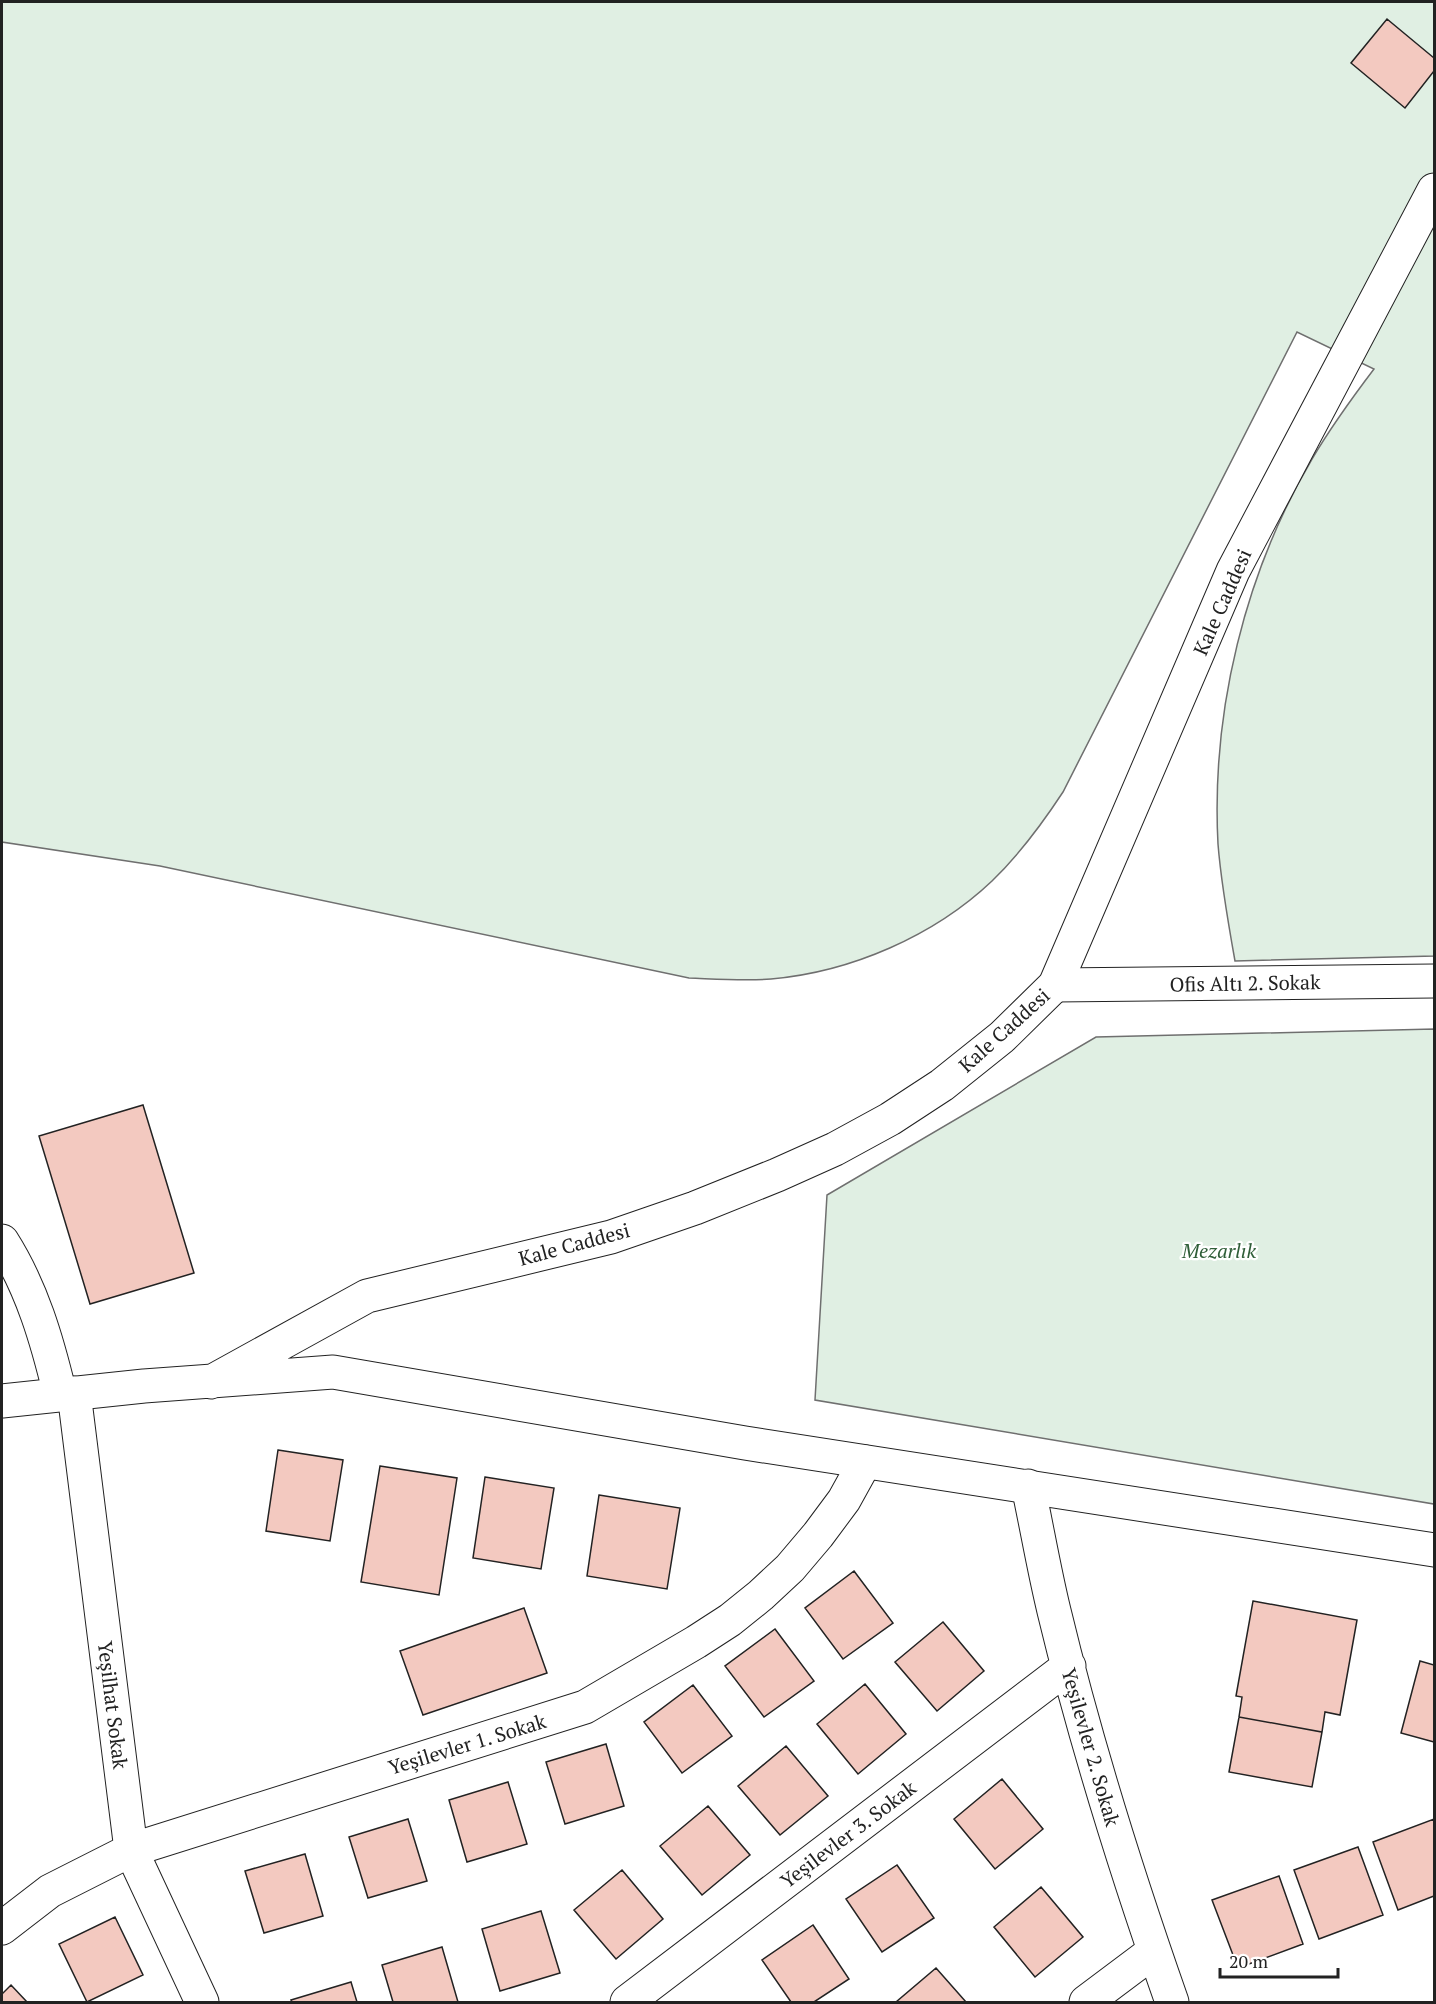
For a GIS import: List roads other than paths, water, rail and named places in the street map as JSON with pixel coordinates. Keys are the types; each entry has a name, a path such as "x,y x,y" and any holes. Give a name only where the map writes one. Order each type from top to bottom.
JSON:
{"street":[{"name":"Kale Caddesi","path":"211,1382 367,1296 611,1237 695,1208 835,1149 890,1119 942,1085 1002,1037 1054,985 1233,571 1434,190"},
{"name":"Ofis Altı 2. Sokak","path":"1054,985 1434,981"},
{"name":"Yeşilhat Sokak","path":"2,1241 32,1298 67,1394 131,1850 202,2002"},
{"path":"2,1401 333,1372 733,1441 1434,1550"},
{"name":"Yeşilevler 1. Sokak","path":"2,1928 50,1891 131,1850 585,1707 696,1642 730,1620 761,1595 790,1568 818,1535 844,1500 865,1462"},
{"name":"Yeşilevler 2. Sokak","path":"1028,1486 1054,1610 1085,1731 1121,1852 1172,2002"},
{"name":"Yeşilevler 3. Sokak","path":"627,2002 1069,1666"},
{"path":"1086,2002 1154,1951"}],"park label":[{"name":"Mezarlık","path":"1219,1250"}]}
